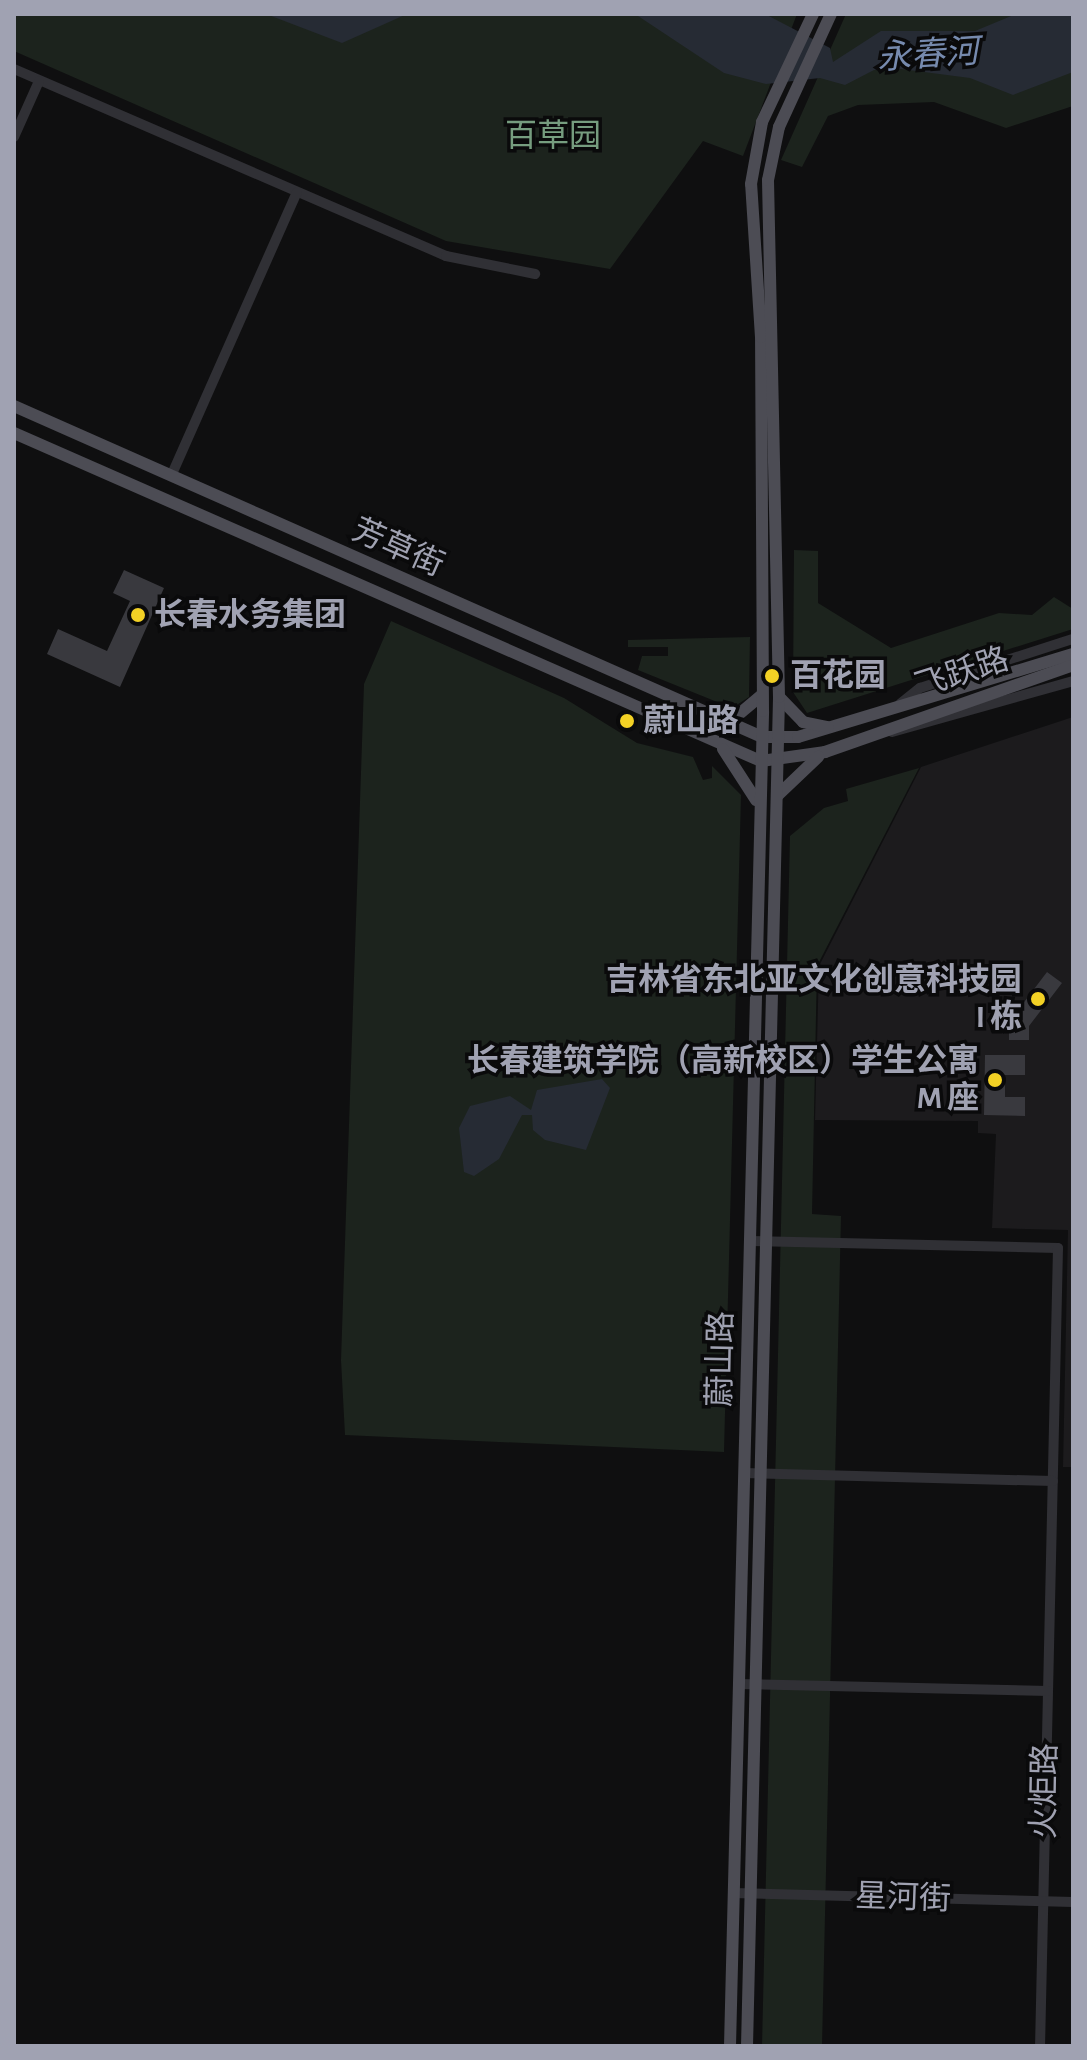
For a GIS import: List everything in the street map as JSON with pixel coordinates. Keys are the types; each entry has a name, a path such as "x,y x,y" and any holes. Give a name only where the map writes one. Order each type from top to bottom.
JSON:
{"main road":[{"name":"蔚山路","path":"747,2046 779,739 768,180 790,101 831,14"},
{"name":"蔚山路","path":"730,2046 762,737 761,337 751,184 773,95 811,18"},
{"name":"芳草街","path":"14,406 711,717 762,737 779,739"},
{"name":"芳草街","path":"14,433 721,747 761,761 778,763"},
{"name":"飞跃路","path":"779,739 1073,654"},
{"path":"572,682 582,660"},
{"name":"飞跃路","path":"778,763 825,752 1073,665"},
{"path":"711,717 738,715 762,695"},
{"path":"779,697 803,722 827,727"},
{"path":"721,747 750,782 759,809"},
{"path":"777,796 825,752"}],"street":[{"path":"14,69 446,256 535,274"},
{"path":"14,137 39,81"},
{"path":"172,474 297,192"},
{"path":"900,704 920,688 1073,639"},
{"path":"871,736 944,723 1073,681"},
{"path":"750,1241 766,1241"},
{"name":"火炬路","path":"766,1241 1058,1248 1040,2046"},
{"path":"744,1473 1053,1481"},
{"path":"738,1684 1048,1691"},
{"name":"星河街","path":"733,1893 1073,1902"}],"shaded area":[{"path":"1073,717 1073,1467 1063,1467 1068,1230 992,1228 996,1134 978,1133 978,1121 815,1120 819,966 921,767"}],"green space":[{"name":"百草园","path":"14,14 797,14 743,156 703,141 610,269 446,241 14,51"},
{"path":"846,14 1073,14 1073,106 1006,128 934,102 858,105 828,116 802,167 781,160"},
{"path":"794,550 818,551 818,603 891,648 999,613 1032,615 1054,597 1073,609 1073,629 807,713 793,692"},
{"path":"391,621 564,698 637,743 693,757 703,780 712,778 712,766 741,795 724,1452 345,1435 341,1360 364,684"},
{"path":"750,637 749,697 732,708 638,670 642,656 668,656 668,647 628,647 628,640"},
{"path":"919,768 817,966 812,1214 841,1216 822,2046 762,2046 790,836 824,808 848,801 846,789"}],"water":[{"path":"266,14 407,14 342,43"},
{"name":"永春河","path":"635,14 765,14 830,48 833,62 881,31 975,31 1016,14 1073,14 1073,72 1013,95 970,78 901,69 874,70 845,85 820,78 766,84 724,73"},
{"path":"602,1079 610,1088 586,1150 545,1140 533,1130 532,1115 522,1115 499,1159 474,1176 464,1172 459,1128 470,1106 510,1096 531,1110 537,1090"}],"building":[{"name":"长春水务集团","path":"124,570 164,588 120,687 47,654 58,629 107,651 130,601 113,593"},
{"name":"吉林省东北亚文化创意科技园 I 栋","path":"1047,972 1062,983 1029,1026 1029,1040 1009,1040 1009,1022"},
{"name":"长春建筑学院（高新校区）学生公寓 M 座","path":"985,1055 1025,1055 1025,1075 1005,1075 1005,1097 1025,1097 1025,1116 984,1115"}],"place":[{"name":"长春水务集团","path":"138,615"},
{"name":"百花园","path":"772,676"},
{"name":"蔚山路","path":"627,721"},
{"name":"吉林省东北亚文化创意科技园 I 栋","path":"1038,999"},
{"name":"长春建筑学院（高新校区）学生公寓 M 座","path":"995,1080"}]}
